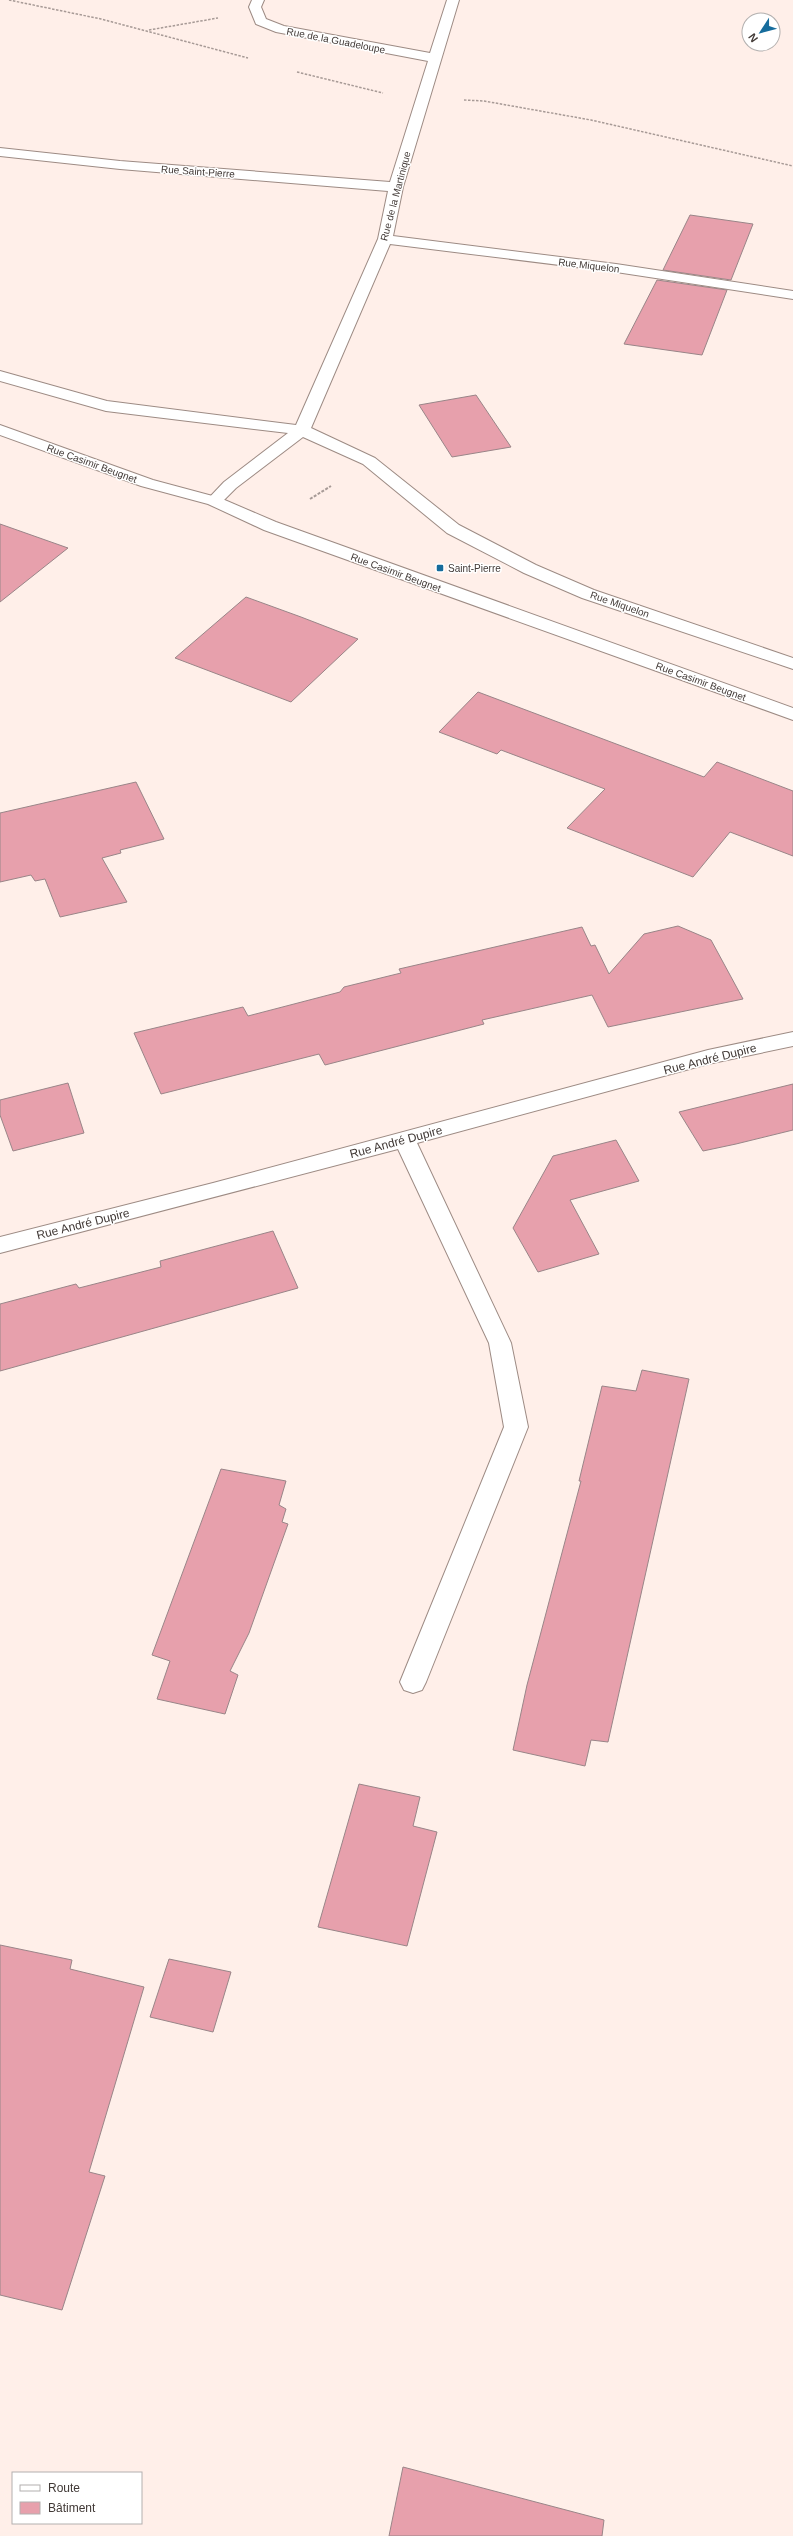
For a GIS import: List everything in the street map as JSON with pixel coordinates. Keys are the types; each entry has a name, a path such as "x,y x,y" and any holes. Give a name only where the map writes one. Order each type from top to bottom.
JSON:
{"street":[{"name":"Rue de la Martinique","path":"214,501 230,485 302,430 385,239 396,187 452,0"},
{"name":"Rue de la Guadeloupe","path":"256,4 261,21 281,29 434,58"},
{"name":"Rue Saint-Pierre","path":"0,152 128,166 396,187"},
{"name":"Rue Miquelon","path":"385,239 616,268 793,294"},
{"path":"0,376 106,406 302,430 369,461"},
{"name":"Rue Casimir Beugnet","path":"0,430 147,482 214,501 270,526 793,714"},
{"name":"Rue Miquelon","path":"369,461 452,529 530,569 588,594 793,664"},
{"name":"Rue André Dupire","path":"0,1245 708,1058 793,1039"},
{"path":"404,1139 500,1343 516,1427 413,1682"}],"path":[{"path":"10,0 101,19 253,60"},
{"path":"146,31 221,18 256,4"},
{"path":"292,70 368,91 423,98 484,101 591,120 793,166"},
{"path":"270,526 369,461"}],"building":[{"path":"690,215 753,224 731,280 663,270"},
{"path":"657,280 727,290 702,355 624,344"},
{"path":"476,395 511,447 452,457 419,405"},
{"path":"0,524 68,548 0,602"},
{"path":"246,597 358,639 291,702 175,658"},
{"path":"478,692 704,777 717,762 793,791 793,856 730,832 693,877 567,828 605,789 501,750 497,754 439,732"},
{"path":"136,782 164,839 120,850 121,853 102,858 127,902 60,917 45,879 35,881 31,875 0,882 0,813"},
{"path":"678,926 711,940 743,999 608,1027 592,995 482,1020 484,1024 325,1065 319,1054 161,1094 134,1033 243,1007 248,1016 340,992 344,987 401,973 399,969 582,927 591,946 595,945 609,974 644,934"},
{"path":"68,1083 84,1133 13,1151 0,1115 0,1100"},
{"path":"793,1084 793,1130 736,1144 703,1151 679,1112"},
{"path":"616,1140 639,1181 570,1200 599,1254 538,1272 513,1228 553,1156"},
{"path":"273,1231 298,1288 0,1371 0,1304 76,1284 79,1288 161,1267 160,1261"},
{"path":"642,1370 689,1379 608,1742 591,1740 585,1766 513,1750 527,1685 581,1481 579,1481 602,1386 636,1391"},
{"path":"221,1469 286,1481 279,1505 286,1509 282,1522 288,1524 249,1633 230,1671 238,1675 225,1714 157,1699 170,1661 152,1655"},
{"path":"359,1784 420,1797 413,1826 437,1832 407,1946 318,1927"},
{"path":"0,1945 72,1960 70,1969 144,1987 89,2172 105,2176 62,2310 0,2295"},
{"path":"169,1959 231,1972 213,2032 150,2017"},
{"path":"403,2467 604,2520 602,2536 389,2536"}],"place":[{"name":"Saint-Pierre","path":"440,568"}]}
